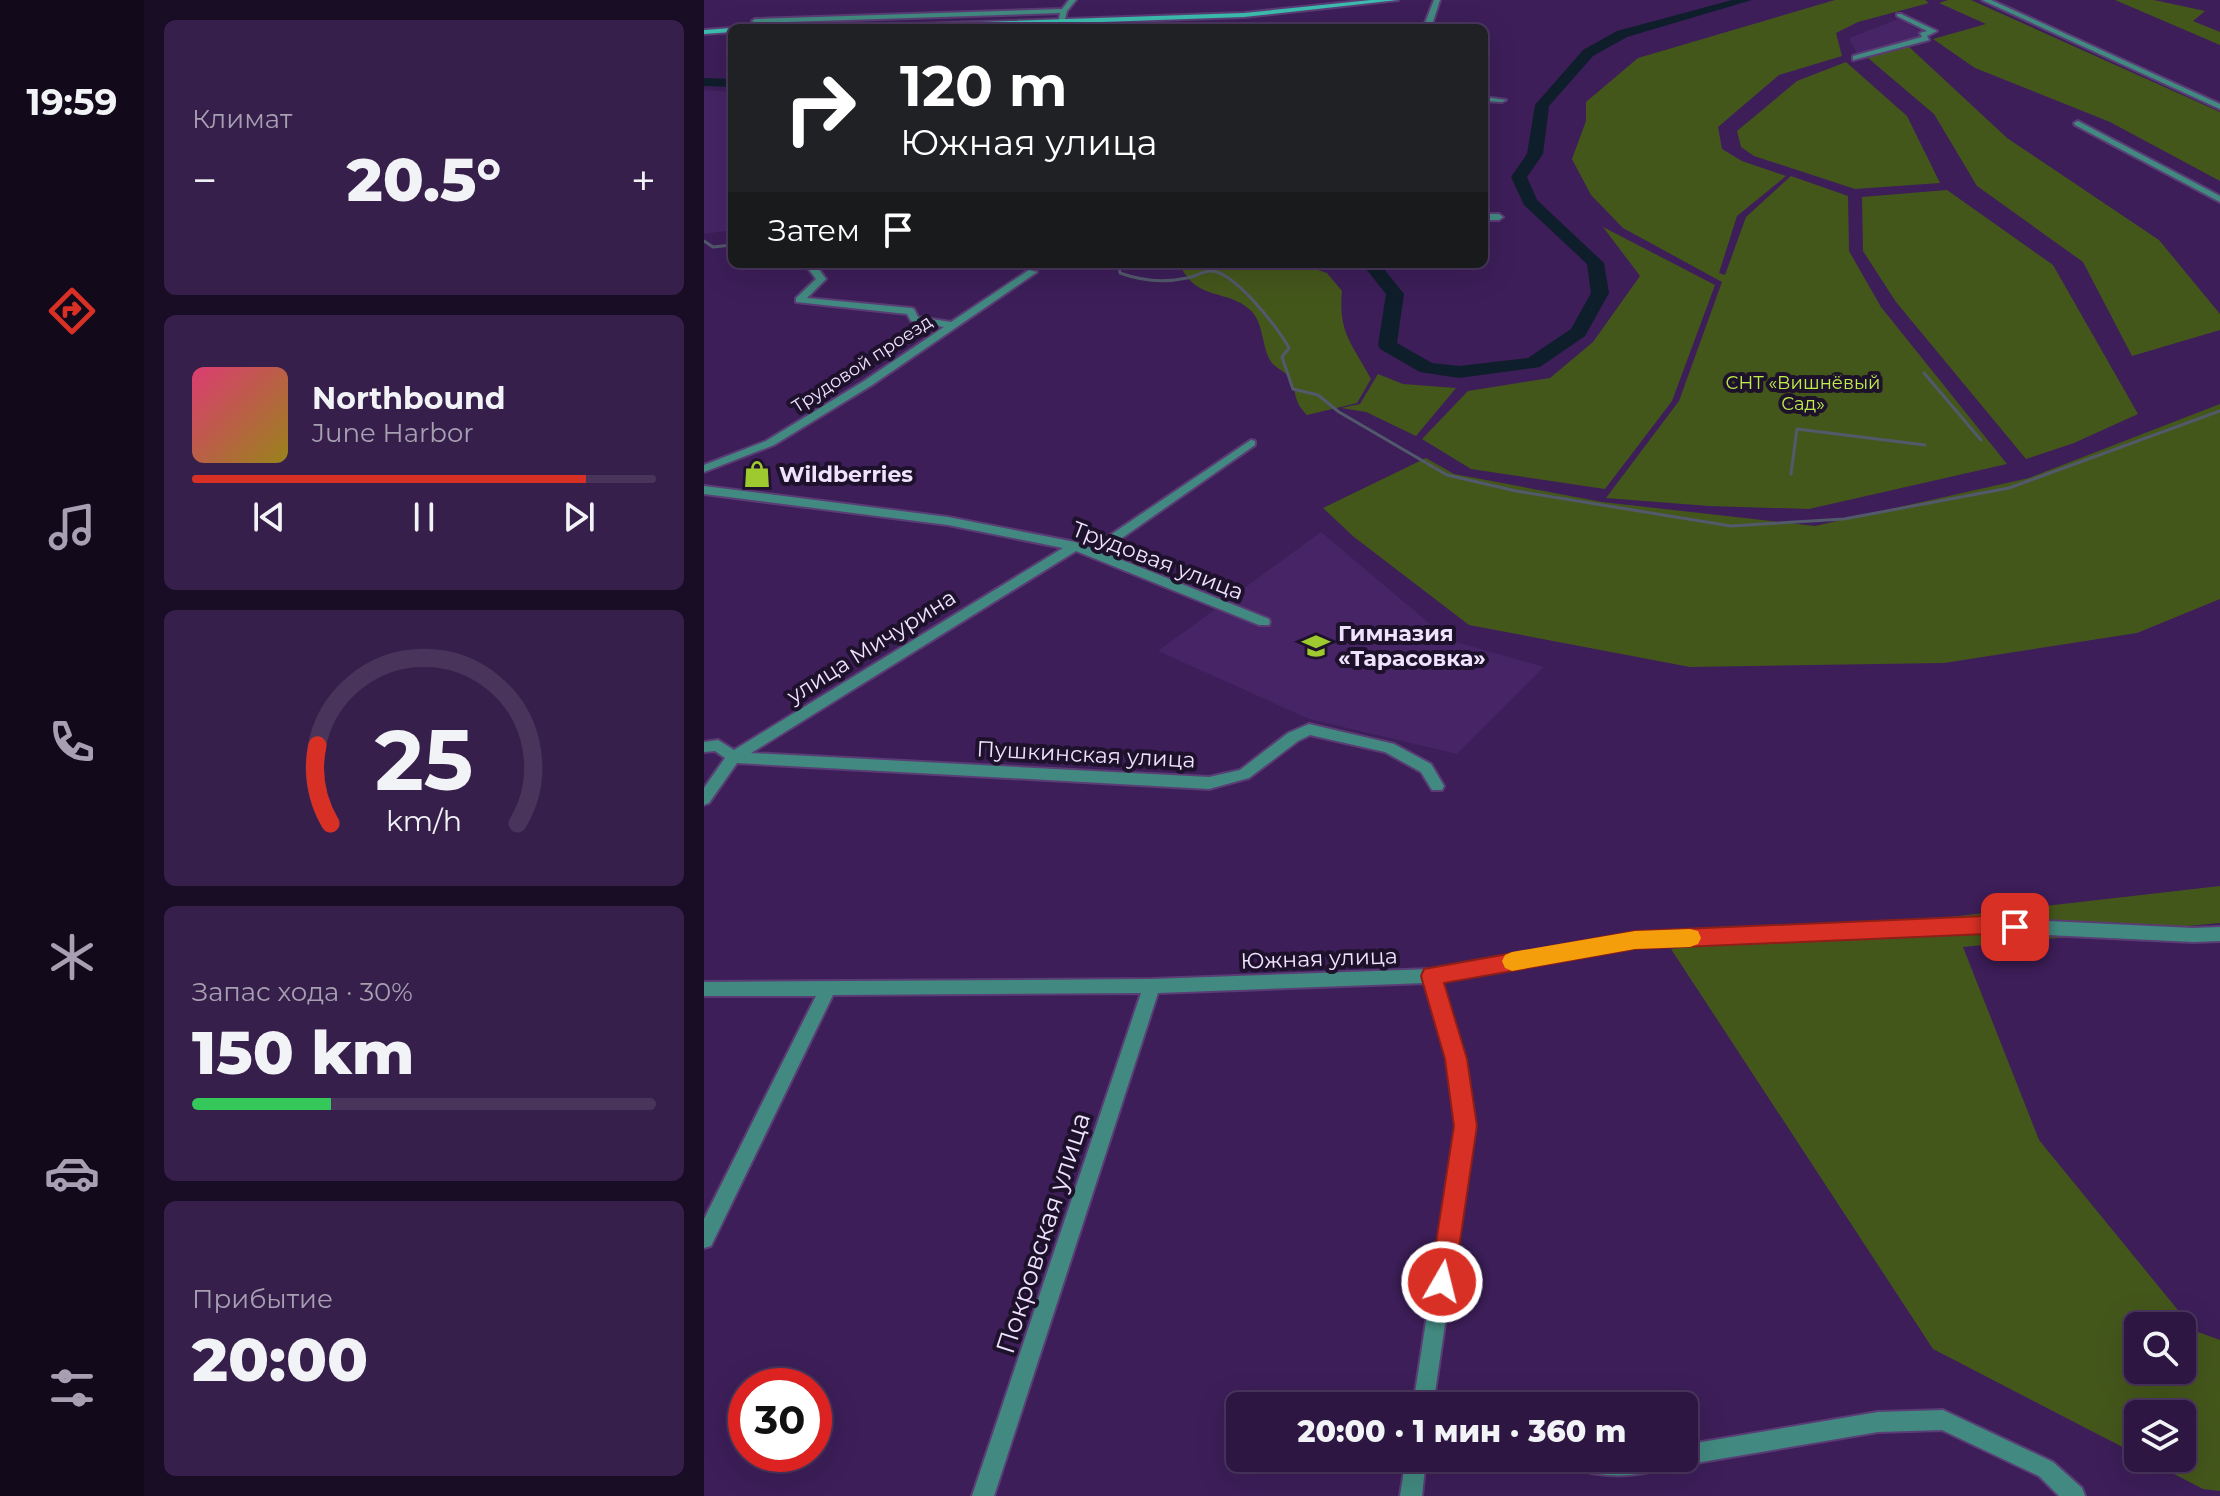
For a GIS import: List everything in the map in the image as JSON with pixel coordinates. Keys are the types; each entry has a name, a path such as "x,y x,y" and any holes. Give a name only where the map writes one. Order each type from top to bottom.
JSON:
{"main road":[{"path":"1061,24 1244,15 1394,0"},
{"path":"704,32 728,30"}],"street":[{"path":"1061,24 1064,11 1073,0"},
{"path":"1428,24 1437,0"},
{"path":"1985,0 2220,107"},
{"path":"755,21 1064,11"},
{"path":"1899,15 1933,31 1914,38"},
{"path":"1856,58 1926,38"},
{"path":"1488,99 1502,100"},
{"path":"2078,123 2220,199"},
{"path":"1488,217 1499,217"},
{"path":"813,268 821,279 799,300 911,311 914,319 950,325"},
{"name":"Трудовой проезд","path":"704,469 770,443 868,383 1032,272"},
{"path":"1092,553 1251,443"},
{"name":"Трудовая улица","path":"704,490 948,521 1075,546 1264,622"},
{"name":"улица Мичурина","path":"704,799 733,757 1075,546"},
{"name":"Пушкинская улица","path":"704,747 718,745 733,757 1209,783 1244,774 1293,737 1309,729 1389,748 1426,768 1437,786"},
{"name":"Южная улица","path":"704,989 1152,986 1431,976 1635,940 1986,925 2220,934"},
{"path":"1425,1392 1465,1126 1456,1059 1431,976"},
{"name":"Покровская улица","path":"983,1496 1152,986"},
{"path":"704,1239 828,988"},
{"path":"1698,1453 1878,1422 1943,1420 2046,1469 2074,1496"},
{"path":"1411,1496 1414,1472"}],"shaded area":[{"path":"1898,19 1928,35 1858,56 1849,38"},
{"path":"704,90 728,92 728,231 704,234"},
{"name":"Гимназия «Тарасовка»","path":"1321,532 1449,640 1544,667 1457,754 1309,719 1158,651"}],"green space":[{"name":"СНТ «Вишнёвый Сад»","path":"1835,0 1925,0 1929,3 1858,22 1836,33 1842,56 1779,75 1718,127 1722,149 1742,161 1786,176 1737,216 1719,273 1725,275 1746,217 1791,176 1848,196 1849,251 1881,307 2007,464 1809,509 1709,506 1606,498 1679,401 1722,282 1623,228 1591,195 1572,159 1586,121 1586,102 1638,58"},
{"path":"1971,0 2220,112 2220,181 2110,122 1975,68 1933,39 1986,24 1939,3"},
{"path":"2115,0 2154,0 2205,11 2193,21 2220,32 2220,45"},
{"path":"1906,44 2007,138 2159,240 2220,314 2220,330 2132,356 2083,262 1977,186 1934,114 1868,58"},
{"path":"1846,62 1907,116 1940,183 1855,189 1754,156 1741,147 1737,131 1797,81"},
{"path":"1947,190 2053,265 2138,414 2074,443 2026,459 1896,302 1863,251 1862,197"},
{"path":"1603,227 1715,285 1672,401 1605,489 1471,469 1422,439 1468,391 1550,378 1593,342 1640,276"},
{"path":"1312,268 1327,273 1342,291 1344,328 1371,379 1357,403 1307,415 1299,404 1289,377 1270,360 1254,314 1241,303 1196,286 1182,269"},
{"path":"1378,374 1403,384 1456,388 1416,436 1366,412 1341,408 1360,404"},
{"path":"2220,404 2220,599 2137,633 1944,663 1690,667 1469,625 1354,537 1323,508 1426,458 1454,474 1602,502 1815,526 2029,478"},
{"path":"2220,886 2220,923 1963,947 2039,1140 2179,1312 2124,1312 2124,1384 2196,1384 2196,1331 2220,1340 2220,1491 2203,1489 2170,1472 2196,1472 2196,1400 2124,1400 2124,1448 1933,1349 1671,949"}],"waterway":[{"path":"1374,268 1395,294 1387,345 1427,368 1459,372 1533,363 1578,332 1600,293 1595,263 1530,202 1519,177 1535,154 1542,105 1588,53 1622,34 1746,0"},
{"path":"704,82 728,83"},
{"path":"704,241 713,247 728,245"},
{"path":"1119,268 1120,273 1161,281 1211,271 1231,280 1266,315 1289,348 1282,357 1293,389 1318,395 1339,412 1447,475 1516,491 1731,526 1844,519 2009,488 2220,411"},
{"path":"1924,373 1981,440"},
{"path":"1791,474 1797,429 1925,445"}],"slow traffic":[{"path":"1512,961 1635,940 1690,938"}],"place":[{"name":"Wildberries","path":"757,474"},
{"name":"Гимназия «Тарасовка»","path":"1316,646"}],"route":[{"path":"1442,1282 1465,1126 1456,1059 1431,976 1635,940 1986,925 2015,927"}]}
